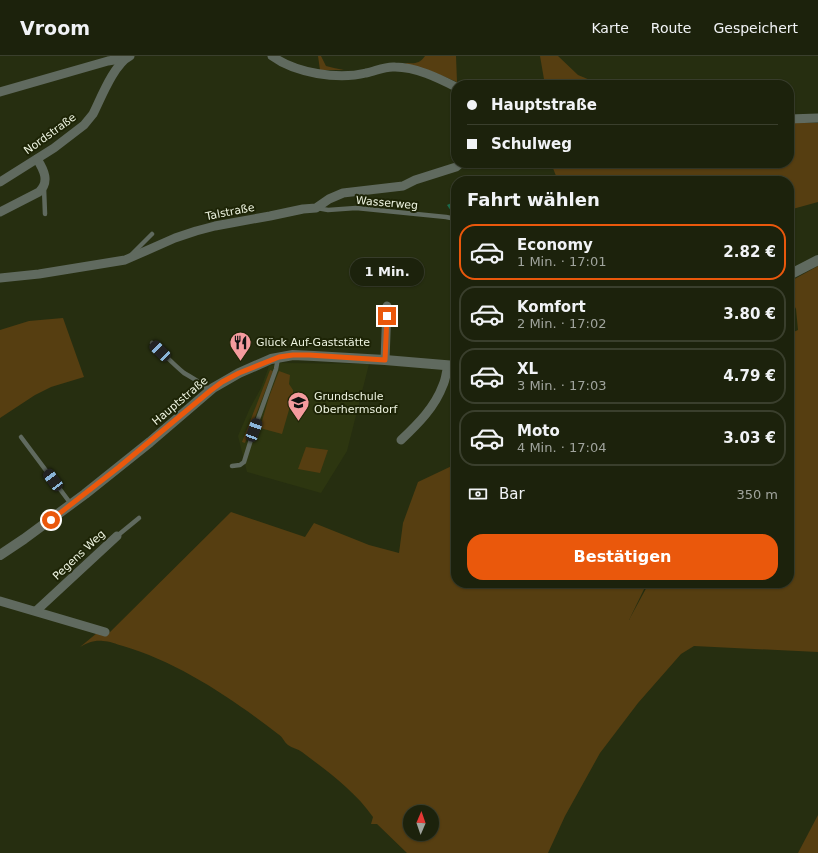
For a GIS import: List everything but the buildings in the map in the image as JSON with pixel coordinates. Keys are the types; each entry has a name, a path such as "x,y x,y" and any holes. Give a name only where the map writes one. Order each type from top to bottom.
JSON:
{"street":[{"path":"272,56 284,63 324,75 353,75 394,66 408,68 451,85"},
{"path":"0,92 108,61 128,57"},
{"name":"Nordstraße","path":"0,182 54,148 89,120 117,69 128,57"},
{"path":"794,119 818,118"},
{"path":"0,212 44,188 45,182 43,170 37,159"},
{"name":"Talstraße","path":"0,278 39,274 125,260 175,238 196,231 303,209 316,208 329,199 343,193 403,186 414,180 453,168"},
{"path":"794,272 818,260"},
{"path":"385,360 387,306"},
{"name":"Hauptstraße","path":"0,555 71,505 150,442 210,391 222,382 239,373 279,357 293,355 385,360 451,366"},
{"path":"401,440 418,424 434,403 451,368"},
{"name":"Pegens Weg","path":"36,611 117,536"},
{"path":"0,601 105,632"}],"lane":[{"path":"44,188 45,214"},
{"name":"Wasserweg","path":"316,208 328,210 356,208 451,218"},
{"path":"125,260 152,234"},
{"path":"152,343 181,370 197,382 207,387 210,391"},
{"path":"232,466 240,465 244,462 279,357"},
{"path":"21,437 71,505"},
{"name":"Pegens Weg","path":"117,536 138,518"}],"shaded area":[{"path":"318,56 321,56 326,66 344,70 320,70"},
{"path":"425,56 456,56 457,80 452,80 428,70 404,63 418,62"},
{"path":"540,56 558,56 578,75 590,80 544,80"},
{"path":"794,123 818,123 818,202 794,209 794,176 556,176 553,168 794,168"},
{"path":"451,203 451,211 447,205"},
{"path":"818,266 818,652 694,646 681,654 638,703 600,753 565,816 548,853 407,853 377,824 371,824 373,817 358,799 340,782 302,752 288,745 280,735 224,695 164,662 123,646 97,641 80,647 97,633 106,636 231,512 305,537 314,523 369,545 399,553 403,523 418,482 451,466 451,588 645,588 629,620 646,588 794,588 794,332 798,330 796,309 794,305 794,279"},
{"path":"63,318 84,377 51,387 35,395 0,418 0,330 29,321"},
{"name":"Grundschule Oberhermsdorf","path":"281,363 369,364 347,451 321,493 247,472 238,436 250,408 261,388 269,366"},
{"path":"270,370 273,371 245,443 242,442"},
{"path":"279,371 290,375 289,384 293,390 293,396 282,434 260,428 269,397"},
{"path":"306,447 328,450 320,473 298,469"},
{"path":"818,815 818,853 798,853"}],"place":[{"name":"Glück Auf-Gaststätte","path":"241,362"},
{"name":"Grundschule Oberhermsdorf","path":"299,422"}],"route":[{"path":"51,520 150,442 210,391 222,382 239,373 271,359 293,355 385,360 387,343 387,316"}]}
